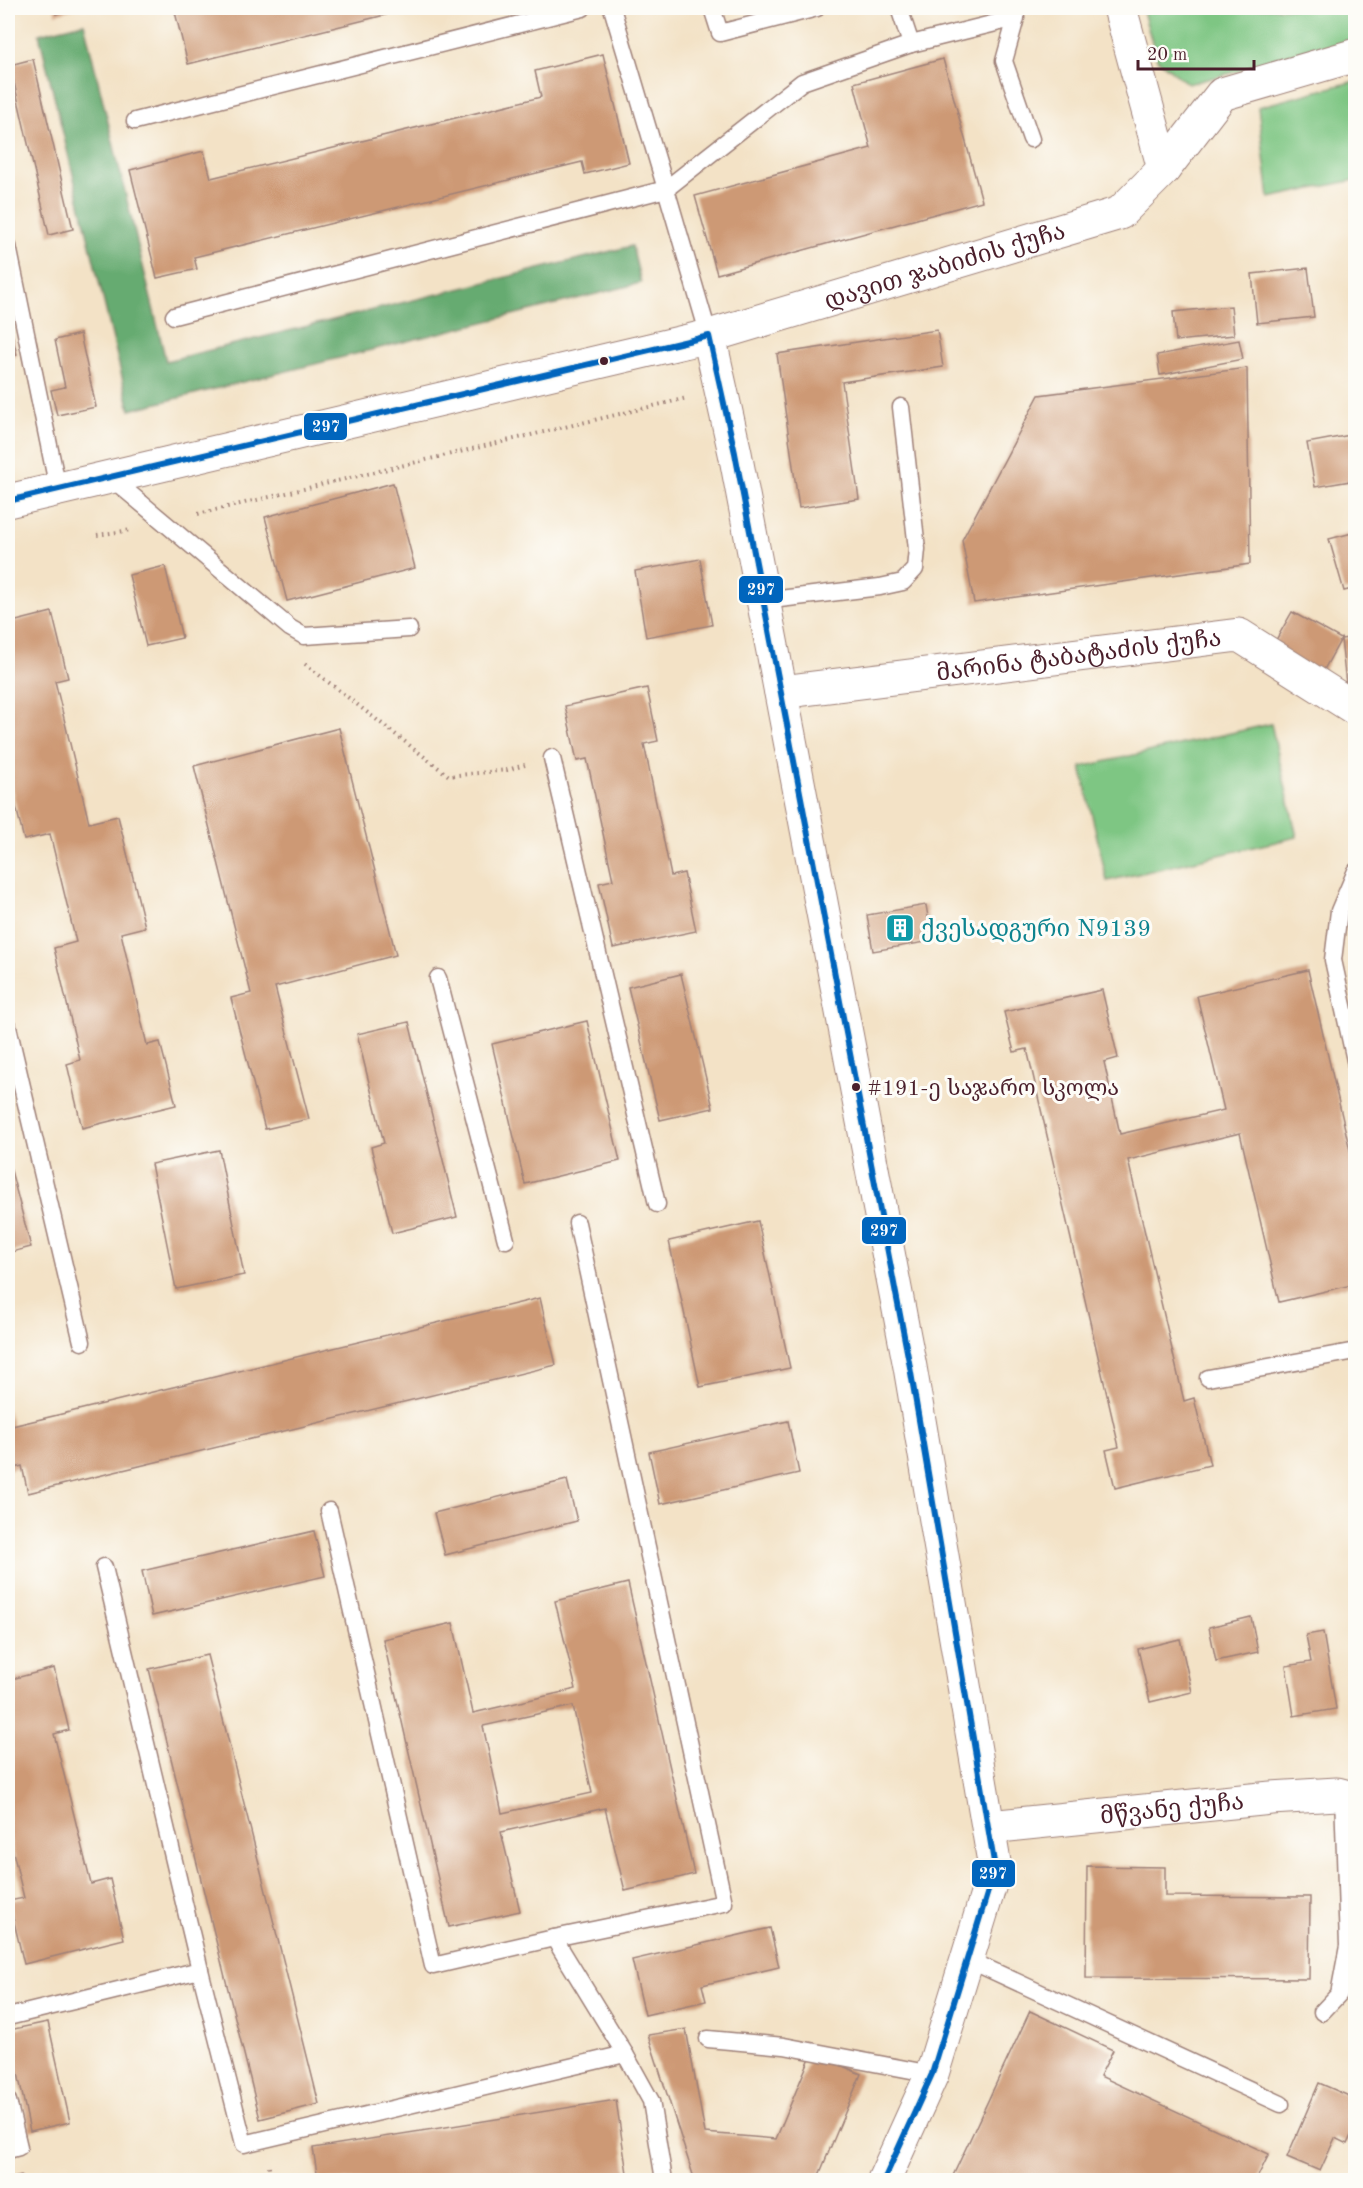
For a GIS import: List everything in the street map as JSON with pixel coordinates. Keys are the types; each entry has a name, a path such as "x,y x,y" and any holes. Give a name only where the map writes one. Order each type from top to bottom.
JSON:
{"street":[{"path":"1119,8 1164,169"},
{"name":"დავით ჯაბიძის ქუჩა","path":"8,501 709,336 1120,213 1164,169 1222,94 1356,55"},
{"path":"709,336 722,390 781,692 910,1367 995,1868 932,2073 884,2181"},
{"name":"მარინა ტაბატაძის ქუჩა","path":"781,692 1239,634 1356,709"},
{"name":"მწვანე ქუჩა","path":"989,1827 1271,1798 1349,1797"}],"lane":[{"path":"135,121 583,8"},
{"path":"612,8 709,336"},
{"path":"712,8 720,33 817,8"},
{"path":"899,8 911,44"},
{"path":"174,316 666,189 802,82 911,44 1019,13"},
{"path":"1019,13 1005,61 1031,139"},
{"path":"8,246 58,489"},
{"path":"763,601 895,584 903,582 915,569 917,549 901,407"},
{"path":"110,477 290,628 303,636 409,629"},
{"path":"552,758 657,1204"},
{"path":"1356,871 1339,910 1333,960 1356,1065"},
{"path":"438,978 506,1240"},
{"path":"8,1027 82,1341"},
{"path":"329,1511 433,1966 724,1903 577,1222"},
{"path":"1208,1378 1356,1351"},
{"path":"105,1567 200,1970 244,2144 625,2054"},
{"path":"1322,2012 1339,1994 1348,1947 1349,1797"},
{"path":"554,1938 625,2054 651,2102 664,2181"},
{"path":"967,1959 1281,2104"},
{"path":"8,2017 200,1970"},
{"path":"708,2039 784,2046 932,2073"},
{"path":"8,2101 19,2147 8,2150"}],"path":[{"path":"164,522 722,390"},
{"path":"449,776 507,770"}],"green space":[{"path":"1142,8 1355,8 1355,42 1188,84 1157,59"},
{"path":"84,23 166,361 632,246 641,283 130,410 39,34"},
{"path":"1355,81 1355,180 1269,198 1258,107"},
{"path":"1271,724 1297,837 1107,881 1081,767"}],"building":[{"path":"54,8 76,8 56,14"},
{"path":"174,8 413,8 188,64"},
{"path":"922,8 951,8 923,15"},
{"path":"603,54 629,163 585,174 582,162 194,257 197,269 157,278 130,170 204,151 211,178 541,97 535,71"},
{"path":"33,59 73,229 49,235 10,65"},
{"path":"943,59 982,201 717,274 695,196 871,148 854,83"},
{"path":"1308,268 1314,317 1257,323 1252,274"},
{"path":"1231,306 1234,335 1176,341 1173,312"},
{"path":"8,318 17,355 8,358"},
{"path":"937,330 943,367 842,382 859,499 799,508 777,354"},
{"path":"80,334 96,407 57,415 51,390 65,387 55,340"},
{"path":"1239,340 1243,359 1160,375 1157,355"},
{"path":"1247,368 1250,564 974,603 962,540 1039,395"},
{"path":"1356,434 1356,480 1315,487 1307,443"},
{"path":"393,483 415,568 287,601 265,517"},
{"path":"1356,532 1356,588 1344,591 1329,539"},
{"path":"700,559 712,625 646,637 635,571"},
{"path":"165,566 182,638 146,646 129,575"},
{"path":"52,612 68,678 55,681 89,823 118,816 145,927 121,933 147,1045 160,1042 176,1105 82,1128 67,1064 80,1060 54,948 76,942 50,834 24,840 8,773 8,623"},
{"path":"1292,612 1341,639 1321,675 1272,647"},
{"path":"1356,637 1356,692 1347,693 1341,639"},
{"path":"647,688 658,741 644,744 671,876 684,873 696,931 613,948 599,883 613,880 587,759 577,761 565,706"},
{"path":"339,728 396,955 275,987 309,1119 265,1129 231,998 251,993 194,766"},
{"name":"ქვესადგური N9139","path":"926,905 932,941 873,951 867,915"},
{"path":"1308,970 1356,1176 1356,1284 1279,1302 1240,1133 1128,1160 1184,1401 1194,1398 1210,1465 1115,1488 1106,1450 1119,1447 1027,1049 1014,1052 1004,1012 1102,990 1118,1058 1104,1062 1120,1134 1224,1110 1197,996"},
{"path":"681,974 713,1108 660,1120 628,987"},
{"path":"587,1021 620,1161 525,1184 492,1044"},
{"path":"409,1022 457,1217 392,1233 371,1147 384,1143 357,1034"},
{"path":"219,1150 244,1275 176,1289 151,1164"},
{"path":"8,1159 31,1247 8,1253"},
{"path":"758,1221 790,1368 700,1387 669,1241"},
{"path":"540,1298 556,1365 28,1493 22,1466 8,1470 8,1409 12,1426"},
{"path":"788,1421 799,1473 660,1504 649,1452"},
{"path":"567,1480 577,1521 445,1555 434,1513"},
{"path":"314,1531 325,1576 152,1616 142,1571"},
{"path":"628,1583 694,1874 625,1891 605,1808 501,1832 520,1911 449,1927 383,1639 453,1623 473,1713 576,1689 555,1601","holes":["573,1706 592,1793 502,1813 483,1726"]},
{"path":"1251,1617 1258,1652 1216,1661 1209,1627"},
{"path":"1323,1632 1336,1709 1294,1716 1286,1666 1311,1662 1306,1635"},
{"path":"1180,1639 1192,1692 1150,1702 1138,1649"},
{"path":"207,1655 319,2104 260,2119 149,1669"},
{"path":"54,1668 69,1730 54,1734 91,1884 110,1879 124,1939 24,1964 9,1901 24,1898 8,1831 8,1680"},
{"path":"1087,1866 1165,1867 1165,1896 1310,1897 1309,1979 1086,1978"},
{"path":"770,1928 779,1967 702,1985 706,2001 645,2015 632,1960"},
{"path":"1030,2011 1113,2050 1100,2076 1269,2154 1256,2180 951,2180"},
{"path":"48,2022 70,2122 30,2131 9,2030"},
{"path":"686,2029 705,2133 776,2139 812,2053 861,2074 817,2180 694,2178 648,2035"},
{"path":"1319,2083 1356,2099 1356,2125 1347,2144 1335,2138 1320,2171 1287,2157"},
{"path":"616,2100 628,2180 318,2180 313,2148"},
{"path":"21,2176 23,2180 8,2180 8,2179"}],"transit line":[{"name":"297","path":"8,501 709,336 735,453 910,1367 995,1868 932,2074 884,2180"}],"place":[{"name":"ქვესადგური N9139","path":"900,928"},
{"name":"#191-ე საჯარო სკოლა","path":"856,1087"}]}
